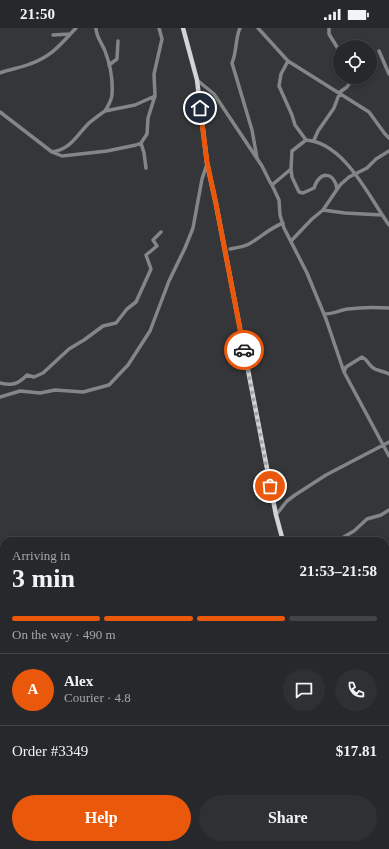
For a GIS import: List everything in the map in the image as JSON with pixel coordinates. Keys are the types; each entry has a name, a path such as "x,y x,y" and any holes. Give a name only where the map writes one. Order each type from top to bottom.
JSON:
{"main road":[{"path":"183,28 197,80 207,162 276,514 282,537"}],"street":[{"path":"0,73 30,64 51,54 76,28"},
{"path":"52,152 68,147 90,122 105,111 109,104 112,95 110,65 105,50 96,34 96,28"},
{"path":"0,112 52,152 62,156 107,151 141,143 147,134 148,118 155,96 154,74 162,39 159,28"},
{"path":"240,28 232,63 252,130 258,160"},
{"path":"258,28 288,61 370,112 389,138"},
{"path":"329,28 329,34 333,41"},
{"path":"53,35 70,34"},
{"path":"110,65 117,59 118,41"},
{"path":"379,50 389,74"},
{"path":"288,61 281,74 279,86 295,125 306,140"},
{"path":"197,80 214,94 258,160 272,185 279,200 280,215 283,223 307,273 324,314 344,372 361,401 389,456"},
{"path":"314,140 318,131 334,108 340,92 348,84"},
{"path":"105,111 135,105 155,96"},
{"path":"337,189 336,183 332,177 326,175 320,177 316,181 314,188 303,193 299,192 292,177 292,152 306,140 314,140 344,160 355,173 389,225"},
{"path":"141,143 146,168"},
{"path":"291,240 323,210 340,185 355,173 367,168 376,159 389,150"},
{"path":"0,397 20,391 40,393 55,390 83,392 108,385 128,365 150,331 169,281 193,228 202,179 207,162"},
{"path":"272,185 291,169"},
{"path":"323,210 382,215"},
{"path":"230,249 249,244 266,231 283,223"},
{"path":"0,383 11,384 20,382 27,375 34,377 43,373 69,349 104,326 116,323 127,309 136,302 151,269 146,255 157,246 153,240 161,232"},
{"path":"324,314 334,314 346,309 371,307 389,308"},
{"path":"344,372 346,367 362,357 365,358 374,369 389,374"},
{"path":"276,514 295,494 326,475 389,442"},
{"path":"344,537 354,531 367,519 381,515 389,510"}],"way so far":[{"path":"244,350 270,486"}],"route":[{"path":"200,108 207,162 244,350"}]}
